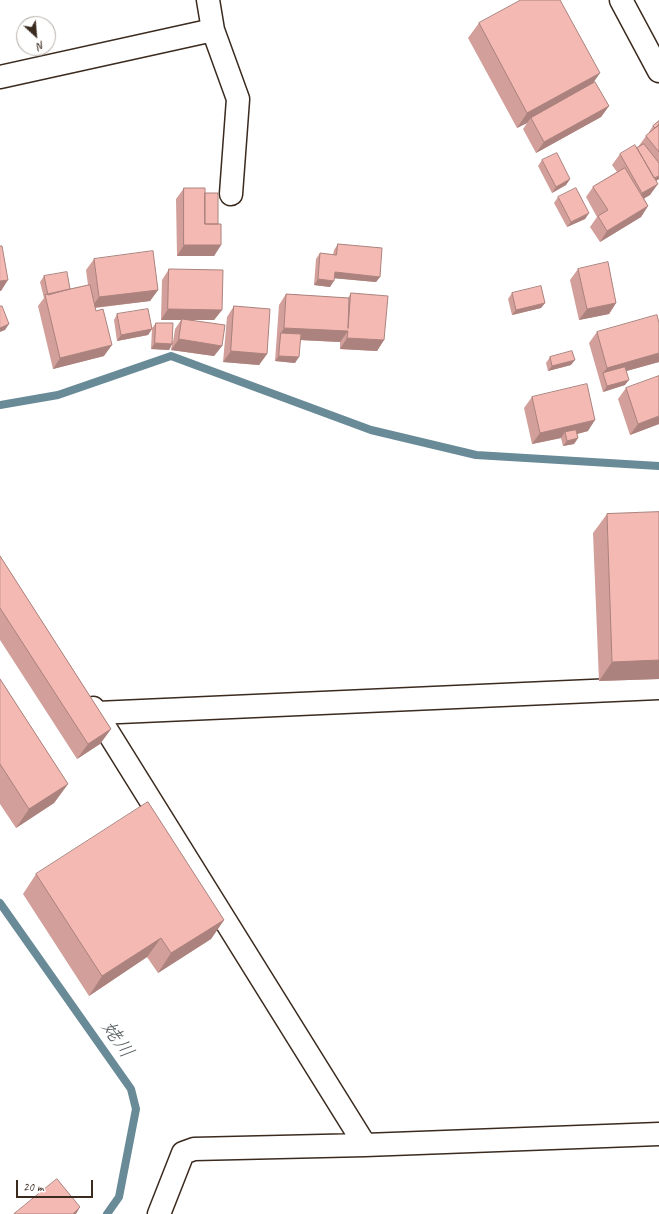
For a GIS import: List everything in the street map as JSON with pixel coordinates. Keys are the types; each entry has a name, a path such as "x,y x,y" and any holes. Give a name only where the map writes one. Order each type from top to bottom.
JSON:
{"street":[{"path":"208,0 213,30 238,99 232,194"},
{"path":"621,0 659,71"},
{"path":"0,77 213,30"},
{"path":"96,713 659,688"},
{"path":"84,693 365,1145"},
{"path":"159,1214 183,1153 194,1149 365,1145 659,1134"}],"building":[{"path":"521,0 560,0 600,73 527,113 479,23"},
{"path":"595,82 609,106 544,142 531,118"},
{"path":"659,121 659,125 655,128 653,126"},
{"path":"659,125 659,152 646,136"},
{"path":"644,144 659,163 659,176 654,178 637,148"},
{"path":"635,145 658,184 642,193 620,154"},
{"path":"557,153 570,179 556,187 542,160"},
{"path":"625,168 648,206 607,231 598,216 608,210 593,187"},
{"path":"184,188 205,188 205,224 221,224 221,245 184,245"},
{"path":"576,188 589,213 571,222 558,197"},
{"path":"205,193 218,193 218,224 205,224"},
{"path":"338,244 382,248 380,277 335,272 334,281 318,279 320,253 336,255"},
{"path":"0,246 2,246 8,280 0,281"},
{"path":"153,251 158,290 99,297 94,259"},
{"path":"608,262 616,303 587,309 578,269"},
{"path":"169,269 223,270 222,310 168,309"},
{"path":"67,272 70,289 48,295 44,276"},
{"path":"90,285 96,311 103,309 112,345 60,358 45,295"},
{"path":"541,286 545,303 516,310 512,293"},
{"path":"351,293 388,296 384,340 347,338 348,331 284,328 286,294 349,298 348,328"},
{"path":"0,306 2,306 9,324 0,328"},
{"path":"234,306 270,309 267,354 231,351"},
{"path":"148,309 152,329 121,335 117,314"},
{"path":"657,315 659,323 659,353 607,368 597,332"},
{"path":"182,319 225,325 222,346 179,339"},
{"path":"156,323 173,323 172,344 155,343"},
{"path":"281,333 301,334 299,357 279,356"},
{"path":"572,351 575,360 552,366 550,357"},
{"path":"625,367 629,380 607,386 603,373"},
{"path":"659,376 659,416 638,424 626,388"},
{"path":"587,384 595,420 540,433 532,397"},
{"path":"576,430 578,438 567,441 565,432"},
{"path":"659,512 659,660 612,662 607,514"},
{"path":"0,556 111,729 88,744 0,608"},
{"path":"0,679 68,784 29,809 0,764"},
{"path":"148,802 224,920 171,953 161,938 102,976 36,874"},
{"path":"57,1179 80,1207 73,1214 14,1214"}],"waterway":[{"path":"0,405 58,395 171,356 371,430 476,455 659,466"},
{"name":"姥川","path":"0,903 131,1089 136,1109 119,1197 107,1214"}]}
